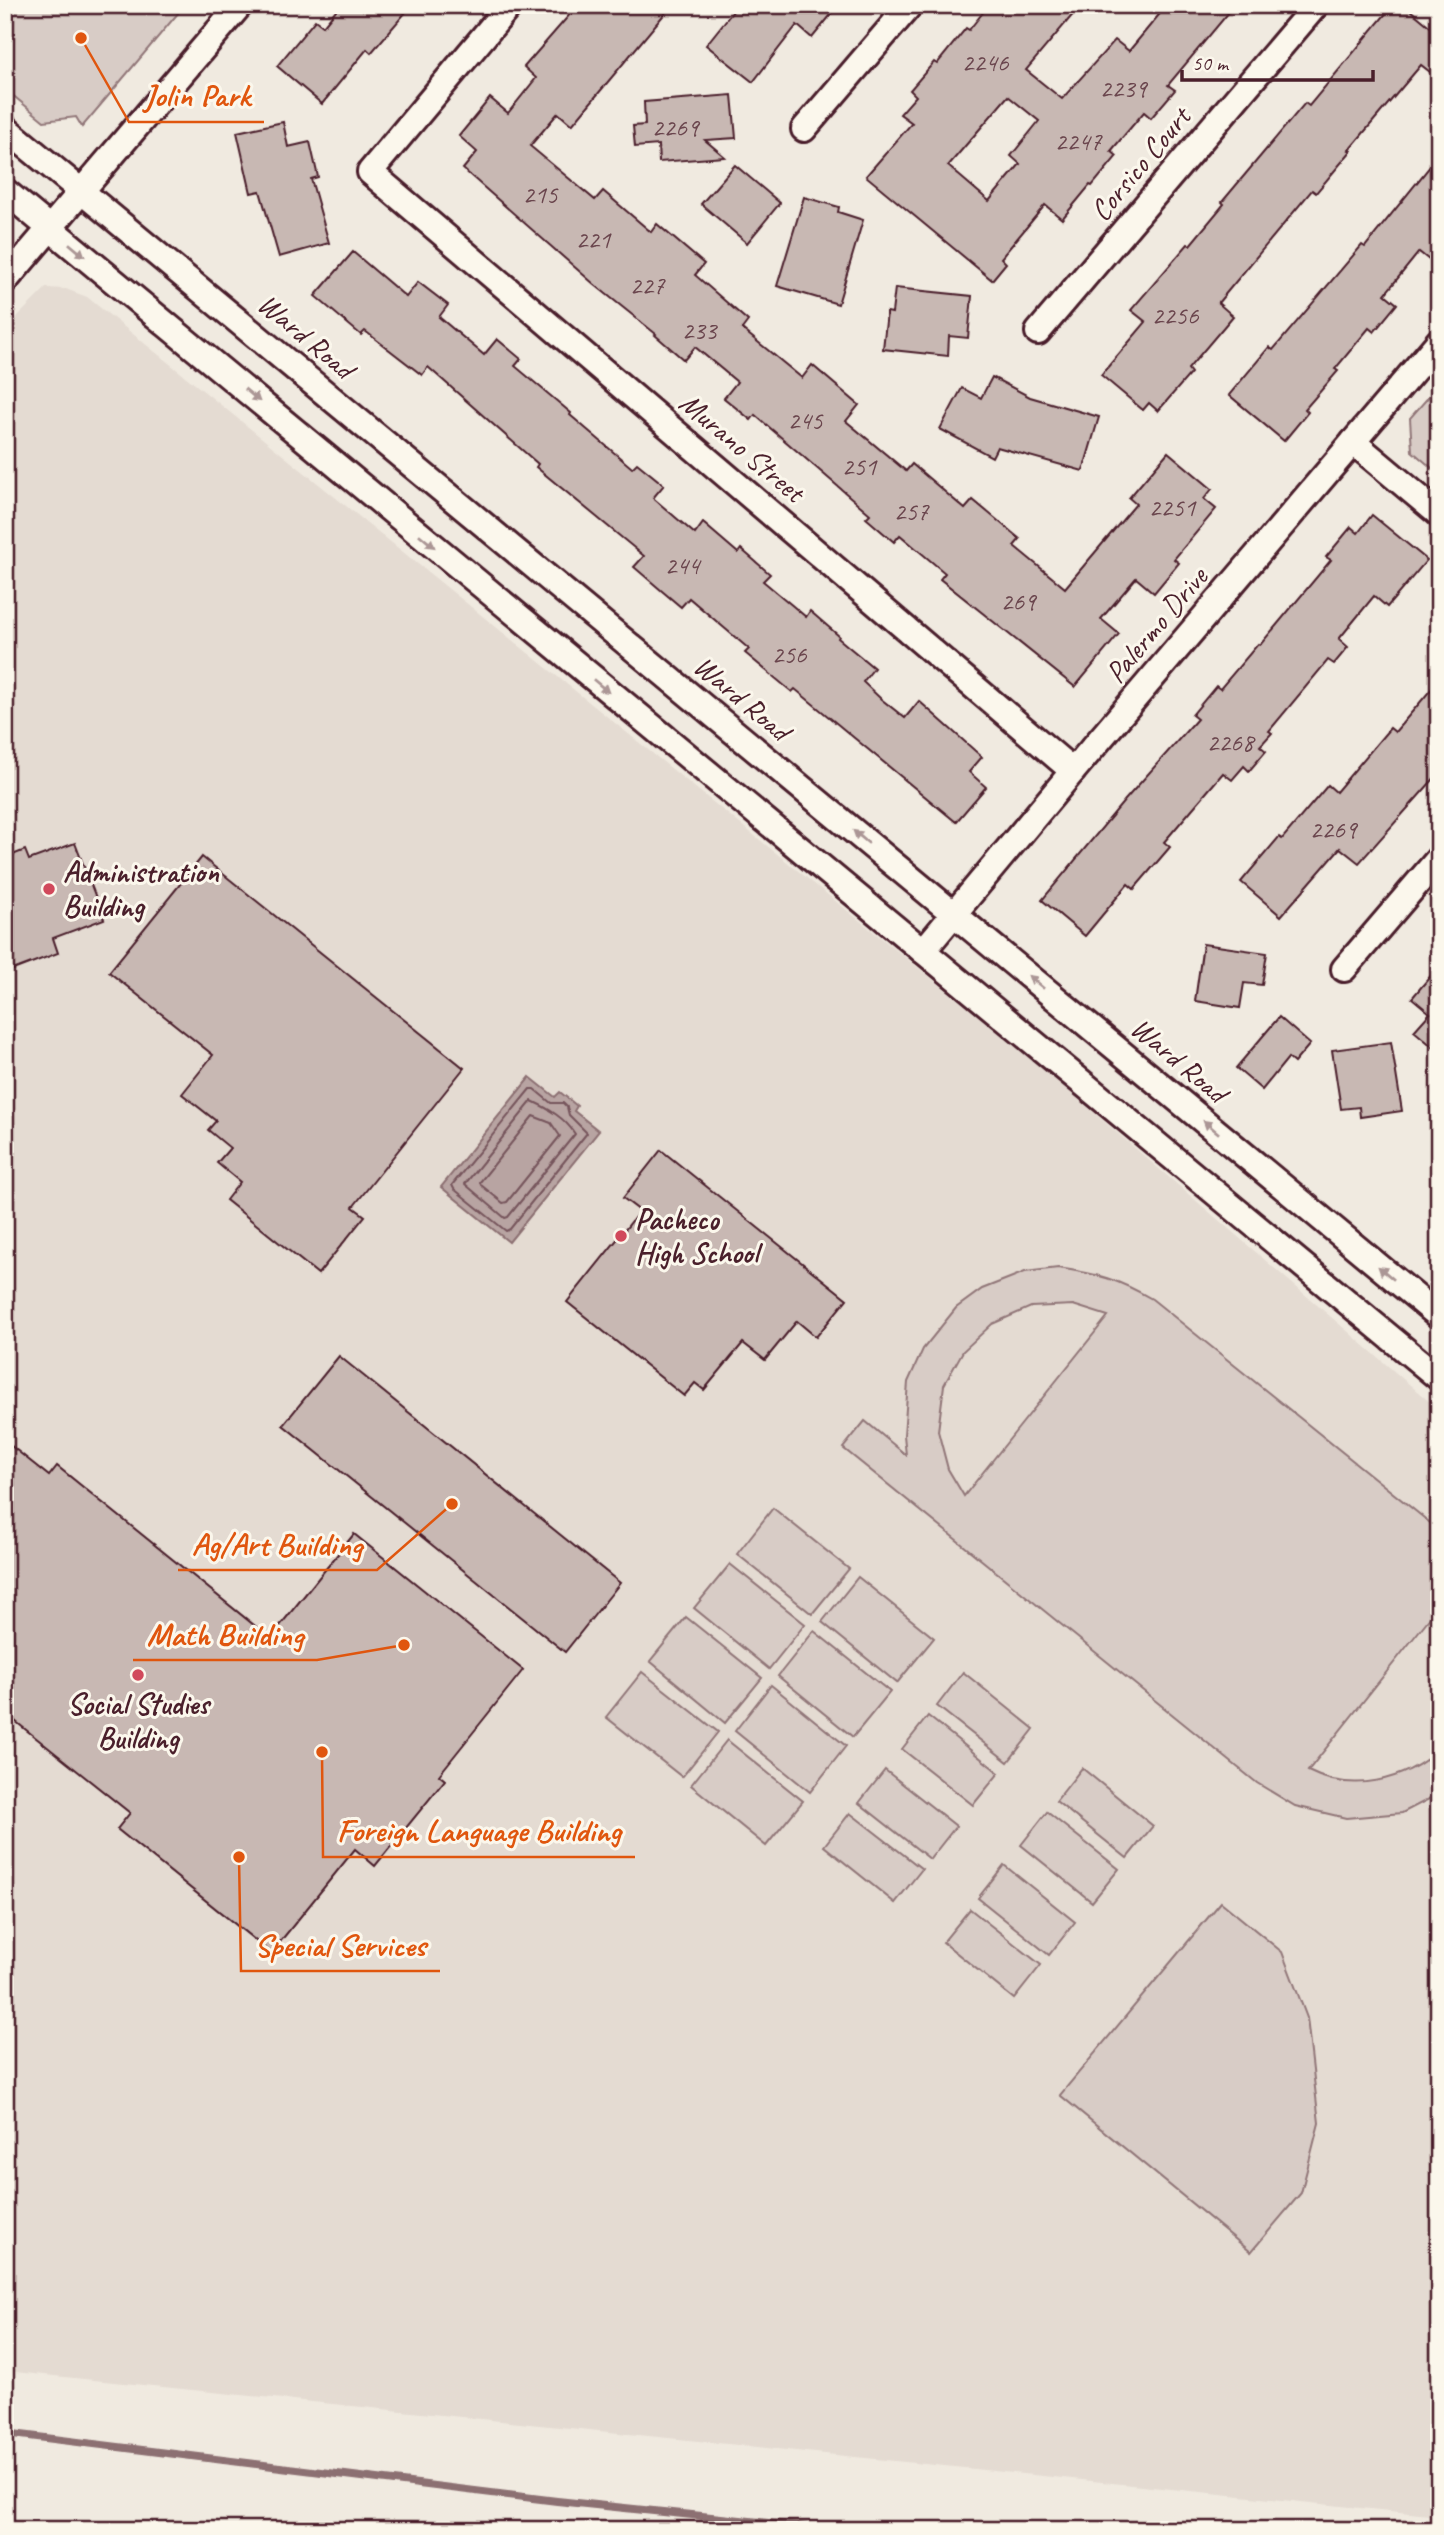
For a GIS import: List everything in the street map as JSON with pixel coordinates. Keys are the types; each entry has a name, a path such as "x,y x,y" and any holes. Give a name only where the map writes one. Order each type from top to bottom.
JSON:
{"street":[{"path":"5,281 240,5"},
{"name":"Murano Street","path":"510,5 370,172 1073,771"},
{"path":"804,130 910,5"},
{"name":"Corsico Court","path":"1038,332 1316,5"},
{"name":"Ward Road","path":"5,128 1439,1316"},
{"path":"5,191 1439,1378"},
{"name":"Palermo Drive","path":"923,951 1439,341"},
{"path":"1353,442 1439,514"},
{"path":"1344,969 1439,858"}],"shaded area":[{"path":"5,5 185,5 82,127 76,117 44,121 5,89"},
{"name":"Pacheco High School","path":"46,288 66,289 87,297 1035,1062 1439,1410 1439,2516 5,2371 5,329"},
{"path":"1439,385 1439,474 1412,451 1410,418"},
{"path":"1058,1268 1085,1273 1118,1282 1152,1299 1439,1530 1439,1606 1308,1771 1342,1781 1377,1781 1410,1769 1439,1749 1439,1794 1402,1813 1346,1818 1295,1806 1257,1783 843,1448 865,1421 906,1455 904,1435 908,1382 923,1349 956,1308 982,1289 1025,1272","holes":["1073,1305 1108,1316 964,1496 948,1469 938,1431 944,1385 963,1351 992,1324 1031,1307"]},
{"path":"773,1508 849,1569 812,1614 737,1554"},
{"path":"730,1564 805,1624 769,1669 694,1608"},
{"path":"858,1577 934,1638 897,1683 822,1622"},
{"path":"686,1617 762,1678 725,1723 650,1661"},
{"path":"814,1631 890,1692 853,1737 778,1676"},
{"path":"642,1672 718,1732 682,1777 606,1717"},
{"path":"963,1672 1034,1729 1008,1762 937,1706"},
{"path":"771,1685 846,1746 810,1792 735,1731"},
{"path":"928,1716 999,1773 973,1805 902,1749"},
{"path":"727,1740 803,1801 766,1846 691,1785"},
{"path":"1082,1768 1153,1826 1127,1858 1056,1801"},
{"path":"885,1770 956,1826 930,1859 859,1803"},
{"path":"1047,1812 1119,1869 1092,1902 1021,1845"},
{"path":"850,1813 922,1869 895,1903 824,1846"},
{"path":"1004,1865 1075,1922 1049,1955 978,1898"},
{"path":"1221,1902 1282,1952 1307,2018 1319,2123 1301,2193 1251,2252 1060,2095"},
{"path":"970,1909 1041,1965 1014,1999 943,1942"}],"water":[{"path":"530,1077 555,1097 560,1092 577,1106 574,1111 599,1131 509,1242 441,1187"}],"building":[{"path":"340,5 412,5 371,53 367,49 322,104 277,66 315,20 323,26"},
{"path":"578,5 672,5 572,125 558,113 530,146 595,200 603,191 651,232 657,224 704,264 695,275 748,321 742,329 802,378 812,365 859,405 846,421 906,471 912,464 965,509 973,500 1020,539 1014,546 1065,588 1136,504 1129,498 1168,452 1212,489 1204,499 1216,509 1174,559 1179,563 1154,593 1136,578 1101,619 1119,634 1075,687 940,579 945,573 900,535 894,542 866,518 870,514 755,415 751,420 724,398 737,382 695,347 684,360 463,169 477,152 459,136 490,98 508,113 536,78 524,67"},
{"path":"738,5 839,5 812,38 797,25 753,82 706,45"},
{"path":"989,5 1081,5 1026,70 1062,99 1115,40 1129,51 1167,5 1235,5 1168,85 1175,90 1151,118 1144,112 1111,151 1117,156 1092,186 1090,185 1062,219 1045,205 1001,258 1006,263 992,280 866,176 912,123 900,114 916,96 910,90 934,62 937,64 966,28 969,30","holes":["1008,96 1039,121 1011,156 1020,164 989,201 948,166"]},
{"path":"1393,5 1404,5 1439,34 1439,79 1421,65 1316,193 1312,190 1218,303 1233,316 1188,369 1191,373 1158,411 1149,403 1143,410 1101,375 1146,322 1131,310 1188,244 1190,245 1224,204 1222,202 1305,103 1309,106"},
{"path":"732,95 736,138 705,140 725,157 659,162 658,145 635,147 633,126 645,125 644,102"},
{"path":"283,122 288,147 310,142 318,177 311,179 329,243 279,257 260,191 251,193 237,132"},
{"path":"1439,155 1439,268 1419,252 1385,294 1397,304 1374,332 1369,328 1335,369 1338,371 1305,409 1308,412 1284,441 1229,395 1269,347 1273,350 1362,245 1365,247"},
{"path":"735,165 780,203 747,243 701,204"},
{"path":"804,197 839,207 838,212 863,220 838,304 777,286"},
{"path":"353,252 406,297 418,282 448,305 439,317 484,355 497,339 521,359 515,366 571,413 570,415 632,468 637,463 664,485 653,498 695,534 703,523 738,553 741,549 770,574 763,581 806,617 810,611 874,668 863,682 881,699 905,718 919,701 982,757 969,772 986,787 956,822 795,689 792,692 745,653 749,649 689,598 681,607 634,567 644,556 536,467 538,464 428,367 422,375 365,331 361,335 315,296"},
{"path":"895,288 972,296 968,338 949,336 948,356 883,349 887,312 892,313"},
{"path":"992,377 1030,397 1099,417 1083,471 997,447 992,457 940,429 962,388 981,398"},
{"path":"1372,515 1427,560 1387,607 1374,596 1339,639 1348,647 1334,664 1328,660 1269,731 1272,733 1260,746 1266,751 1249,771 1244,766 1232,780 1223,773 1164,842 1170,847 1134,889 1128,884 1085,936 1042,900 1197,719 1192,715 1216,686 1220,689 1331,560 1326,557 1351,527 1358,533"},
{"path":"1439,680 1439,773 1359,863 1340,848 1281,916 1241,882 1328,785 1336,792 1390,728 1395,732"},
{"name":"Administration Building","path":"75,843 104,919 53,938 58,953 5,973 5,858 25,850 29,860"},
{"path":"202,857 464,1068 353,1207 365,1216 318,1274 226,1200 240,1182 217,1163 230,1148 208,1130 216,1121 182,1094 213,1055 109,972"},
{"path":"1203,944 1267,953 1262,985 1244,983 1240,1008 1195,1001"},
{"path":"1439,966 1439,1052 1414,1031 1430,1013 1412,998"},
{"path":"1279,1017 1310,1044 1294,1063 1288,1058 1262,1090 1236,1068"},
{"path":"1391,1042 1402,1111 1360,1117 1359,1107 1341,1109 1332,1050"},
{"path":"661,1150 847,1299 816,1337 797,1321 765,1360 743,1343 704,1390 695,1383 684,1396 567,1302 640,1211 623,1198"},
{"path":"339,1356 620,1583 565,1652 283,1425"},
{"path":"5,1441 49,1476 57,1466 270,1638 354,1534 523,1670 439,1775 445,1780 375,1866 355,1849 271,1953 117,1829 130,1813 5,1713"}],"waterway":[{"path":"5,2433 557,2501 837,2530"}],"place":[{"name":"Jolin Park","path":"81,38"},
{"name":"Administration Building","path":"49,889"},
{"name":"Pacheco High School","path":"621,1236"},
{"name":"Ag/Art Building","path":"452,1504"},
{"name":"Math Building","path":"404,1645"},
{"name":"Social Studies Building","path":"138,1675"},
{"name":"Foreign Language Building","path":"322,1752"},
{"name":"Special Services","path":"239,1857"}]}
